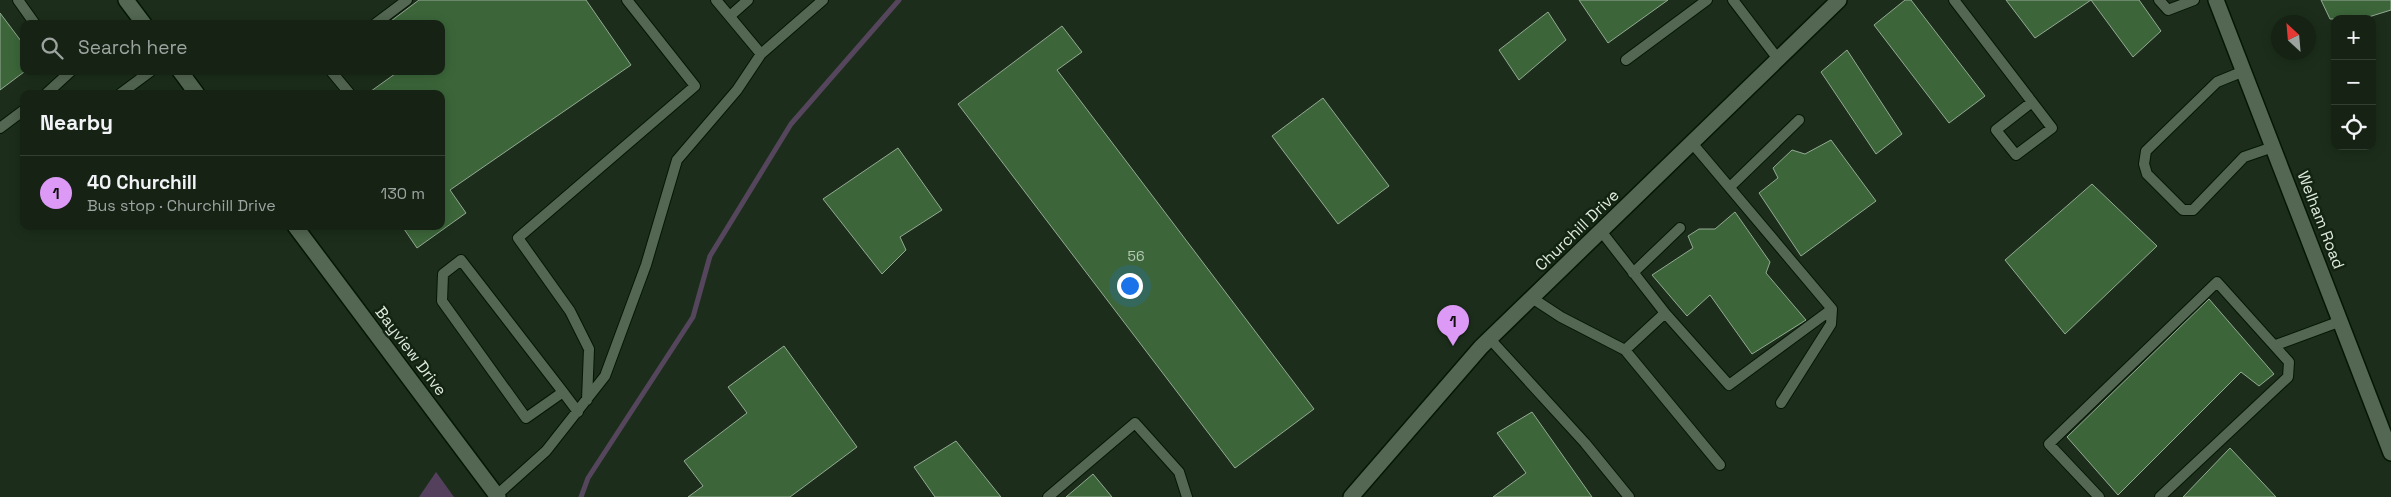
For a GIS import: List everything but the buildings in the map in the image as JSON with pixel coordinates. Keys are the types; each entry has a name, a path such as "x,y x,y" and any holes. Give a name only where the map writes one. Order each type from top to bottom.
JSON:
{"street":[{"path":"126,0 141,20"},
{"name":"Welham Road","path":"2216,0 2391,453"},
{"name":"Churchill Drive","path":"1351,497 1490,339 1836,1"},
{"path":"183,75 194,90"},
{"name":"Bayview Drive","path":"299,230 497,496"}],"lane":[{"path":"18,0 33,20"},
{"path":"380,20 407,0"},
{"path":"587,400 589,349 570,311 518,238 695,86 626,0"},
{"path":"716,0 762,54"},
{"path":"730,16 748,0"},
{"path":"497,496 546,451 605,376 646,265 677,160 737,90 762,54 824,0"},
{"path":"1626,60 1707,0"},
{"path":"1733,0 1778,59"},
{"path":"1954,0 2052,128 2016,155 1996,130 2032,102"},
{"path":"2159,0 2168,10 2194,0"},
{"path":"2244,71 2217,82 2146,151 2144,164 2147,174 2182,210 2193,210 2244,157 2273,146"},
{"path":"50,90 67,75"},
{"path":"125,90 146,75"},
{"path":"334,75 347,90"},
{"path":"0,128 20,113"},
{"path":"1730,187 1799,120"},
{"path":"1692,142 1832,309 1831,324 1780,404"},
{"path":"1633,273 1680,228"},
{"path":"1601,231 1665,313 1729,385 1832,309"},
{"path":"563,392 526,418 442,301 443,274 461,260 563,392 578,412"},
{"path":"2099,497 2049,444 2217,282 2276,345 2289,362 2288,377 2160,497"},
{"path":"1532,298 1561,317 1625,350 1720,465"},
{"path":"1625,350 1665,313"},
{"path":"2276,345 2341,321"},
{"path":"1490,339 1585,443 1629,497"},
{"path":"1048,497 1135,423 1179,472 1188,495"}],"shaded area":[{"path":"436,472 454,497 419,497"}],"waterway":[{"path":"581,497 588,478 693,317 710,256 791,124 899,0"}],"place":[{"name":"40 Churchill","path":"1453,346"}]}
